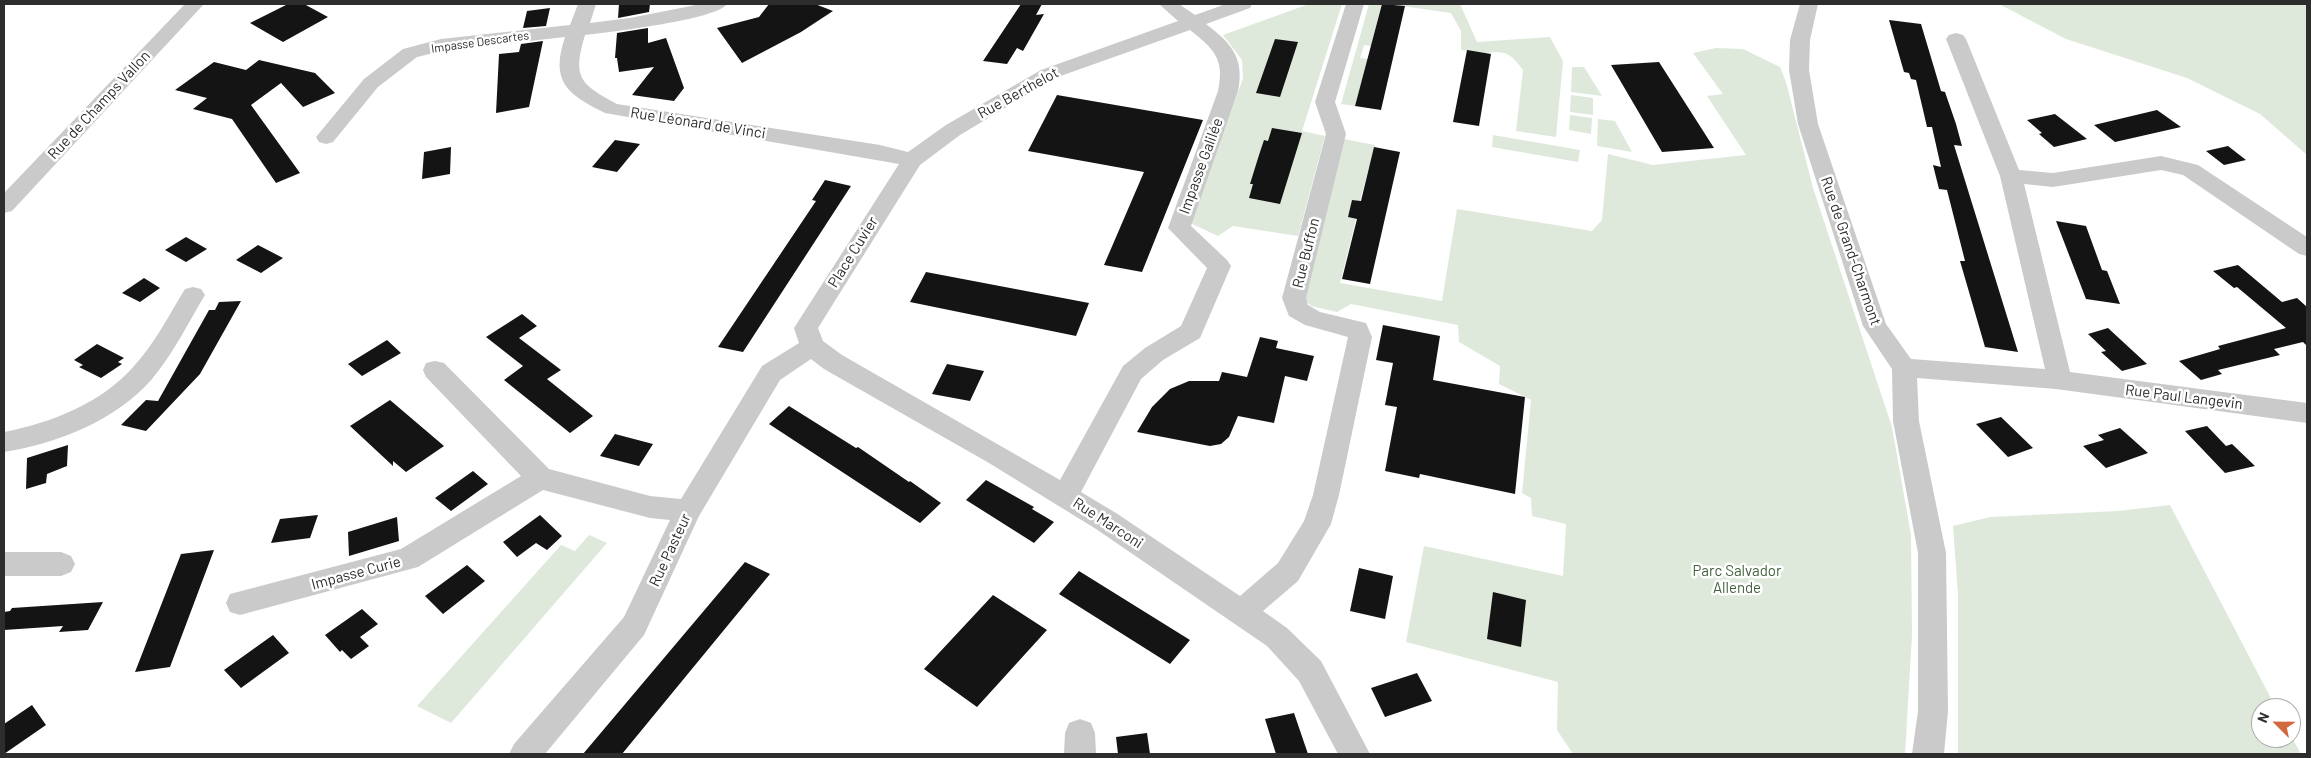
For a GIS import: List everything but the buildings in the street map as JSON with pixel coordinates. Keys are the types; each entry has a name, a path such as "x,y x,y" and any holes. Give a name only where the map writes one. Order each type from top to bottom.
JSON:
{"street":[{"name":"Rue de Champs Vallon","path":"4,206 195,4"},
{"name":"Rue Léonard de Vinci","path":"587,4 571,50 568,73 576,87 612,109 880,152 912,160"},
{"name":"Impasse Descartes","path":"326,137 371,83 410,53 441,45 630,24 702,10 718,4"},
{"name":"Impasse Galilée","path":"1065,496 1132,373 1154,354 1190,332 1219,266 1216,261 1179,228 1228,92 1231,75 1229,60 1218,44 1168,4"},
{"name":"Rue Berthelot","path":"912,160 953,130 1048,74 1243,4"},
{"name":"Rue Buffon","path":"1242,612 1288,572 1317,524 1326,496 1360,337 1357,329 1313,319 1297,310 1294,298 1336,134 1325,102 1355,4"},
{"name":"Rue de Grand-Charmont","path":"1809,4 1800,40 1799,70 1808,124 1875,326 1904,368"},
{"name":"Rue de Grand-Charmont","path":"1800,40 1821,4"},
{"path":"1956,39 2011,176 2060,381"},
{"name":"Place Cuvier","path":"812,346 806,328 912,160"},
{"path":"2011,176 2053,180 2161,163 2190,170 2307,248"},
{"path":"4,442 58,427 99,409 136,380 160,348 193,295"},
{"name":"Rue Marconi","path":"812,346 833,362 1106,520 1277,637 1310,671 1354,754"},
{"name":"Rue Pasteur","path":"525,754 634,626 688,511 771,373 812,346"},
{"path":"1904,368 1906,421 1932,553 1933,711 1928,754"},
{"name":"Rue Paul Langevin","path":"1904,368 1947,370 2060,381 2307,413"},
{"path":"435,370 540,478 650,507 688,511"},
{"name":"Impasse Curie","path":"240,603 408,559 540,478"},
{"path":"4,564 61,564"}],"green space":[{"path":"1309,4 1342,4 1302,131 1325,136 1298,236 1233,226 1218,236 1188,222 1243,79 1242,60 1223,35"},
{"path":"1369,4 1382,4 1371,46 1364,45 1360,58 1368,59 1355,106 1341,104"},
{"path":"1388,4 1460,4 1477,42 1550,37 1563,61 1556,137 1516,131 1523,70 1515,60 1507,54 1498,52 1482,53 1461,50 1461,31 1451,13"},
{"path":"1999,4 2307,4 2307,155 2260,114 2187,78 2066,39"},
{"name":"Parc Salvador Allende","path":"1716,48 1743,49 1780,67 1786,82 1813,188 1892,427 1911,535 1912,635 1905,754 1573,754 1557,730 1558,682 1406,642 1424,546 1563,576 1566,524 1532,516 1531,498 1522,493 1531,400 1499,384 1500,366 1459,342 1458,325 1351,304 1337,312 1311,306 1303,297 1344,139 1375,145 1360,201 1352,200 1349,217 1356,219 1340,283 1442,301 1457,209 1592,231 1602,220 1608,154 1653,165 1746,155 1707,96 1723,94 1693,53"},
{"path":"1572,67 1584,67 1602,96 1571,92"},
{"path":"1571,95 1593,98 1593,115 1570,112"},
{"path":"1570,115 1592,118 1591,134 1569,130"},
{"path":"1598,119 1615,121 1632,152 1597,146"},
{"path":"1493,135 1580,150 1578,162 1492,147"},
{"path":"2170,505 2271,698 2251,698 2251,748 2298,748 2301,754 1958,754 1958,595 1953,526 1990,517 2118,511"},
{"path":"589,535 607,543 451,723 417,706 561,545 575,551"}]}
